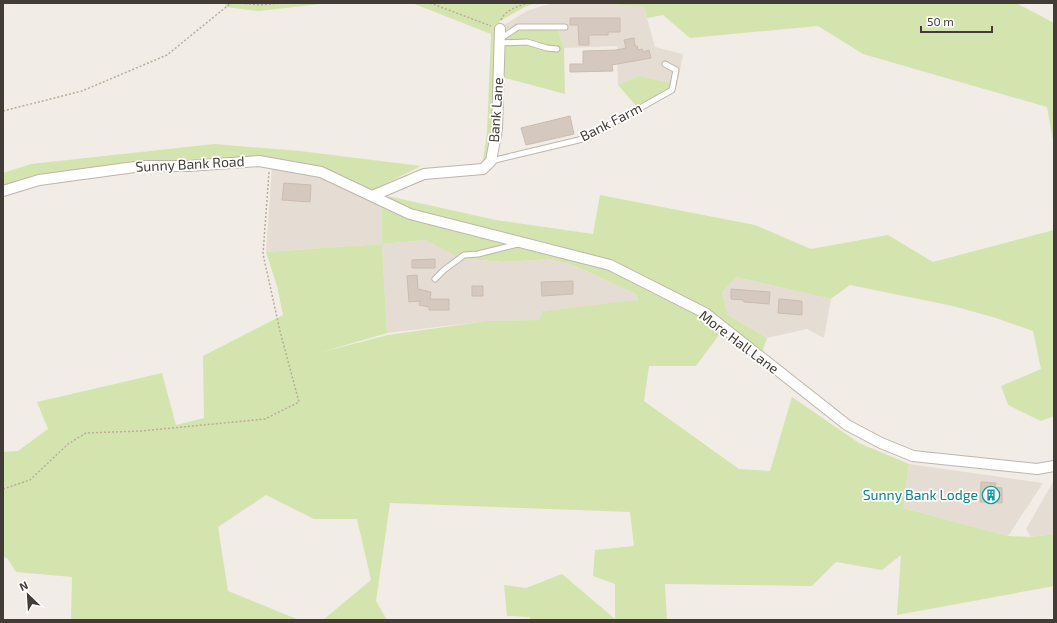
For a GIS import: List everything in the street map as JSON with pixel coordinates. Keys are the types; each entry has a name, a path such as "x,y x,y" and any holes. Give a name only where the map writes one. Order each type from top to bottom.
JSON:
{"street":[{"name":"Bank Lane","path":"372,196 424,174 483,169 491,161 497,129 499,37"},
{"name":"Sunny Bank Road","path":"3,191 39,180 142,166 188,166 259,161 321,172 372,196"},
{"name":"More Hall Lane","path":"372,196 410,214 610,265 705,313 847,425 880,443 913,456 1037,469 1054,466"}],"lane":[{"path":"499,37 518,27 565,27"},
{"path":"499,37 557,49"},
{"name":"Bank Farm","path":"491,161 587,138 607,127 672,90 676,70 665,64"},
{"path":"435,280 444,270 464,256 523,243"}],"path":[{"path":"3,111 82,91 167,55 231,3"},
{"path":"241,3 260,5 282,3"},
{"path":"430,3 499,37 501,19 503,15 512,8 527,3"},
{"path":"3,489 30,480 68,444 86,433 141,431 265,419 299,402 280,331 263,254 271,163"}],"shaded area":[{"path":"556,3 601,3 644,7 655,47 683,54 677,84 638,76 618,85 617,46 564,48 558,30 502,29 504,25 527,11"},
{"path":"272,167 321,177 382,205 382,244 266,252"},
{"path":"425,240 461,258 502,262 550,259 573,265 636,294 638,301 542,311 541,320 487,321 387,333 382,244"},
{"path":"736,277 831,299 824,338 807,329 767,338 728,315 722,293"},
{"path":"909,464 1043,483 1008,536 903,508"},
{"path":"1054,480 1054,534 1031,537 1026,529"}],"green space":[{"path":"225,3 329,3 259,11 226,7"},
{"path":"412,3 536,3 525,7 500,21 498,30 495,129 490,159 482,167 487,132 491,34"},
{"path":"601,3 1016,3 1054,23 1054,146 1047,107 863,54 818,26 690,38 663,15 647,18 644,7"},
{"path":"502,29 558,30 564,48 565,94 501,77"},
{"path":"638,76 677,84 638,108 618,85"},
{"path":"214,144 300,151 421,166 371,191 321,168 142,161 40,174 3,186 3,173 31,164"},
{"path":"383,195 496,220 593,234 600,195 755,225 811,249 888,235 933,262 1054,230 1054,416 1041,421 1008,405 1001,386 1041,369 1033,331 996,318 953,306 850,285 831,299 736,277 722,293 728,315 767,338 762,353 610,261 410,209"},
{"path":"382,205 609,267 704,316 722,331 696,366 649,366 644,401 739,469 770,471 792,397 859,443 909,464 903,508 1008,536 1031,537 1054,534 1054,586 897,615 901,555 882,570 836,562 812,586 665,584 667,620 531,620 529,617 507,616 504,585 526,588 562,574 615,619 615,584 593,576 595,550 634,546 630,512 390,503 376,601 387,620 323,620 371,580 357,519 314,519 266,495 218,527 228,591 299,620 71,620 72,577 16,572 7,558 3,557 3,452 18,451 48,429 37,402 162,373 176,425 204,418 203,356 283,315 277,286 266,252 382,244","holes":["425,240 460,258 502,262 550,259 573,265 636,294 638,300 542,311 540,320 487,321 388,335 318,353 387,333 382,244"]}],"building":[{"path":"570,18 620,18 620,32 608,32 608,35 589,35 589,45 579,45 578,25 570,25"},
{"path":"634,38 635,46 637,46 638,50 642,49 643,52 649,50 651,58 612,65 613,71 570,72 570,64 583,64 583,51 617,50 626,48 624,40"},
{"path":"570,116 574,134 526,145 521,128"},
{"path":"284,183 311,185 310,202 282,200"},
{"path":"435,259 435,268 412,268 412,260"},
{"path":"417,275 418,289 431,292 430,299 449,299 449,310 429,310 429,307 419,305 420,301 409,302 407,276"},
{"path":"573,281 573,294 542,296 541,282"},
{"path":"472,286 483,286 483,296 472,296"},
{"path":"731,289 770,292 769,304 744,302 743,300 731,299"},
{"path":"779,299 802,301 802,315 778,313"},
{"name":"Sunny Bank Lodge","path":"981,482 996,483 995,487 1002,488 1002,503 980,502"}],"place":[{"name":"Sunny Bank Lodge","path":"991,495"}]}
